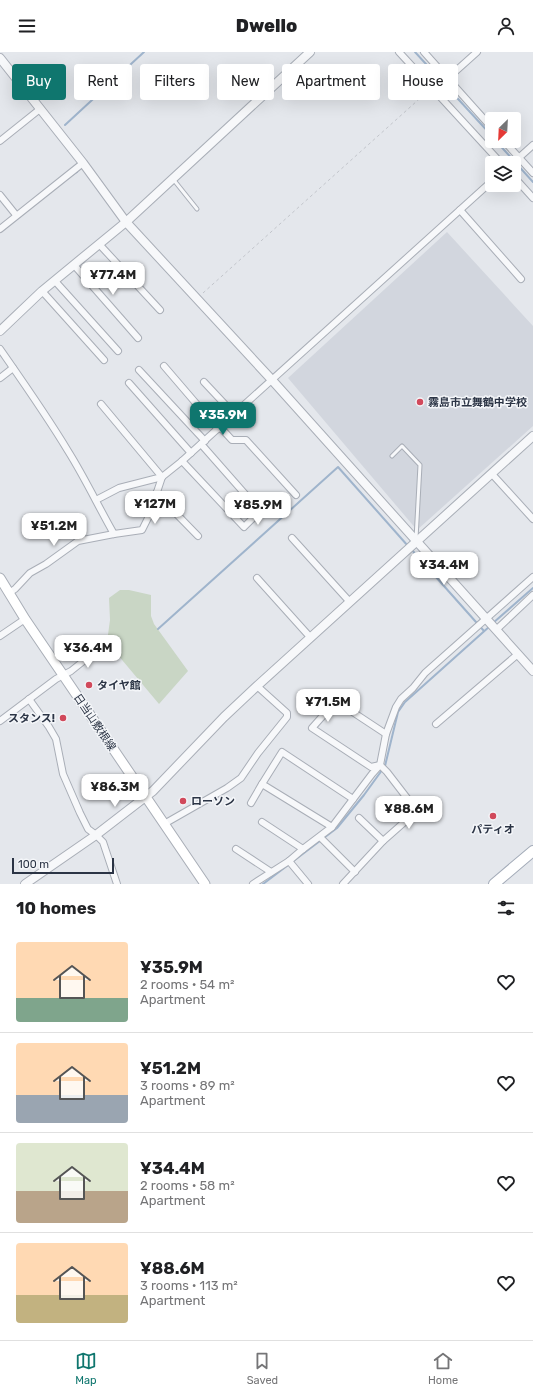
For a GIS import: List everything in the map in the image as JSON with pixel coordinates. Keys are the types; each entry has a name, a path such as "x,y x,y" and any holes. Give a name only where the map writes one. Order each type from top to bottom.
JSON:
{"main road":[{"name":"日当山敷根線","path":"0,578 63,676 205,884"},
{"path":"494,884 533,851"}],"street":[{"path":"0,331 54,280 126,222 310,52"},
{"path":"399,52 410,64"},
{"path":"424,52 435,64"},
{"path":"458,69 477,52"},
{"path":"0,59 83,163 126,222 272,380 533,670"},
{"path":"458,89 485,120"},
{"path":"443,100 495,156"},
{"path":"0,141 40,109"},
{"path":"521,156 533,145"},
{"path":"510,148 517,156"},
{"path":"521,160 533,174"},
{"path":"0,228 83,163"},
{"path":"521,185 533,198"},
{"path":"96,500 119,488 162,477 182,461 485,187"},
{"path":"0,195 16,215"},
{"path":"460,210 521,278"},
{"path":"99,244 160,310"},
{"path":"74,265 138,338"},
{"path":"54,280 118,351"},
{"path":"42,291 104,360"},
{"path":"0,349 68,450 114,534"},
{"path":"164,366 219,428 232,440 246,440 296,495"},
{"path":"0,378 13,368"},
{"path":"139,370 203,442 260,511 244,527 182,461"},
{"path":"204,382 234,414"},
{"path":"128,383 191,453"},
{"path":"101,404 162,477"},
{"path":"25,884 96,835 153,791 256,686 533,436"},
{"path":"492,474 533,519"},
{"path":"9,593 30,573 46,564 78,541 142,530 149,516 162,477"},
{"path":"156,493 198,536"},
{"path":"292,538 349,601"},
{"path":"253,884 271,872 291,863 303,849 323,839 353,799 383,768 386,734 396,707 401,699 413,688 425,673 488,619 533,577"},
{"path":"257,578 310,637"},
{"path":"496,629 533,595"},
{"path":"0,636 25,619"},
{"path":"0,721 102,647"},
{"path":"436,724 518,654"},
{"path":"164,824 227,788 241,778 258,753 287,717 287,713 256,686"},
{"path":"29,699 56,739 63,774 88,829 103,842 117,884"},
{"path":"343,884 383,841 417,811 383,768 371,767 312,728 336,702 386,734"},
{"path":"251,803 282,752 353,799"},
{"path":"262,784 332,827"},
{"path":"359,818 383,841"},
{"path":"262,822 303,849"},
{"path":"323,839 355,872"},
{"path":"236,849 271,872"},
{"path":"291,863 308,884"}],"lane":[{"path":"173,179 197,209"},
{"path":"392,456 402,446 420,465 416,540"}],"path":[{"path":"197,299 419,100"}],"shaded area":[{"name":"霧島市立舞鶴中学校","path":"447,232 533,326 533,426 417,530 288,378"}],"green space":[{"path":"120,590 129,590 151,595 151,616 154,624 188,671 159,704 107,642 110,620 109,598"}],"waterway":[{"path":"65,125 144,52"},
{"path":"415,52 485,128"},
{"path":"502,148 533,182"},
{"path":"72,175 77,172"},
{"path":"158,629 338,467 408,546"},
{"path":"411,549 484,631"},
{"path":"493,623 533,588"},
{"path":"263,884 337,828 385,766 398,712 405,702 490,626"}],"place":[{"name":"霧島市立舞鶴中学校","path":"420,402"},
{"name":"タイヤ館","path":"89,685"},
{"name":"スタンス!","path":"63,718"},
{"name":"ローソン","path":"183,801"},
{"name":"パティオ","path":"493,816"}]}
